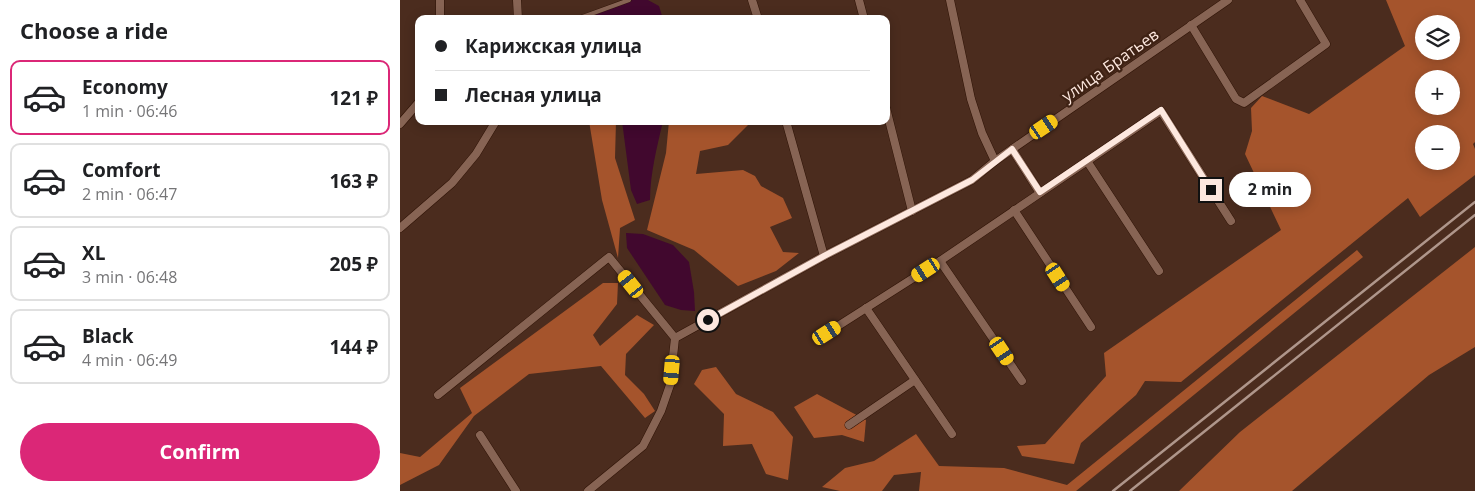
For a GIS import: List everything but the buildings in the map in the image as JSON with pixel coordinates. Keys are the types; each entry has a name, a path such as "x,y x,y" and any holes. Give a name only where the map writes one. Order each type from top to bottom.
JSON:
{"street":[{"path":"440,0 440,15"},
{"path":"517,0 518,15"},
{"path":"752,0 757,15"},
{"path":"859,0 863,15"},
{"path":"950,0 971,100 982,133 995,161"},
{"name":"улица Братьев","path":"675,338 824,256 972,180 1012,149 1228,0"},
{"path":"1191,26 1236,99 1244,103 1326,44 1300,0"},
{"path":"400,124 415,107"},
{"path":"827,333 940,261 1161,110 1231,221"},
{"path":"890,124 912,211"},
{"path":"400,228 452,183 476,154 494,125"},
{"path":"787,125 824,256"},
{"path":"1012,149 1040,192"},
{"path":"1087,161 1159,271"},
{"path":"1014,210 1091,327"},
{"path":"438,395 609,257 675,338 670,386 661,411 643,446 588,491"},
{"path":"940,261 1022,381"},
{"path":"866,308 952,434"},
{"path":"849,425 915,380"},
{"path":"480,435 516,491"}],"lane":[{"path":"588,15 629,0"}],"shaded area":[{"path":"629,0 648,0 659,6 662,15 591,15"},
{"path":"1386,0 1475,0 1475,142 1473,144 1475,149 1475,175 1420,217 1408,198 1181,382 1145,381 1136,395 1081,443 1074,464 1022,456 1017,446 1045,444 1106,376 1104,353 1281,230 1245,154 1252,131 1251,108 1262,96 1309,114 1405,46"},
{"path":"590,125 616,125 615,158 635,220 620,228 618,258 602,200"},
{"path":"623,125 662,125 656,151 650,200 637,204 631,190"},
{"path":"669,125 748,125 728,145 700,151 696,174 743,170 755,176 761,186 783,198 792,218 770,227 783,252 799,253 776,271 738,286 694,250 647,230 666,153"},
{"path":"626,233 643,234 673,245 689,262 695,311 681,310 665,305 627,248"},
{"path":"1475,247 1475,347 1429,375 1292,491 1179,491 1240,432"},
{"path":"1357,250 1363,257 1076,491 919,491 921,472 894,475 882,491 840,491 822,487 845,468 874,461 916,434 939,466 1004,468 1067,485"},
{"path":"603,283 618,283 617,304 593,335 600,346 637,315 654,325 626,354 625,375 644,394 655,411 645,418 601,366 529,374 474,416 439,465 400,485 400,453 420,457 472,413 460,388"},
{"path":"716,367 736,394 773,412 793,437 788,480 766,474 752,444 723,446 724,414 694,384 702,370"},
{"path":"817,394 866,420 864,442 842,435 814,438 794,407"}],"railway":[{"path":"1113,491 1475,202"},
{"path":"1130,491 1475,215"}],"route":[{"path":"708,320 824,256 972,180 1012,149 1040,192 1161,110 1211,190"}]}
